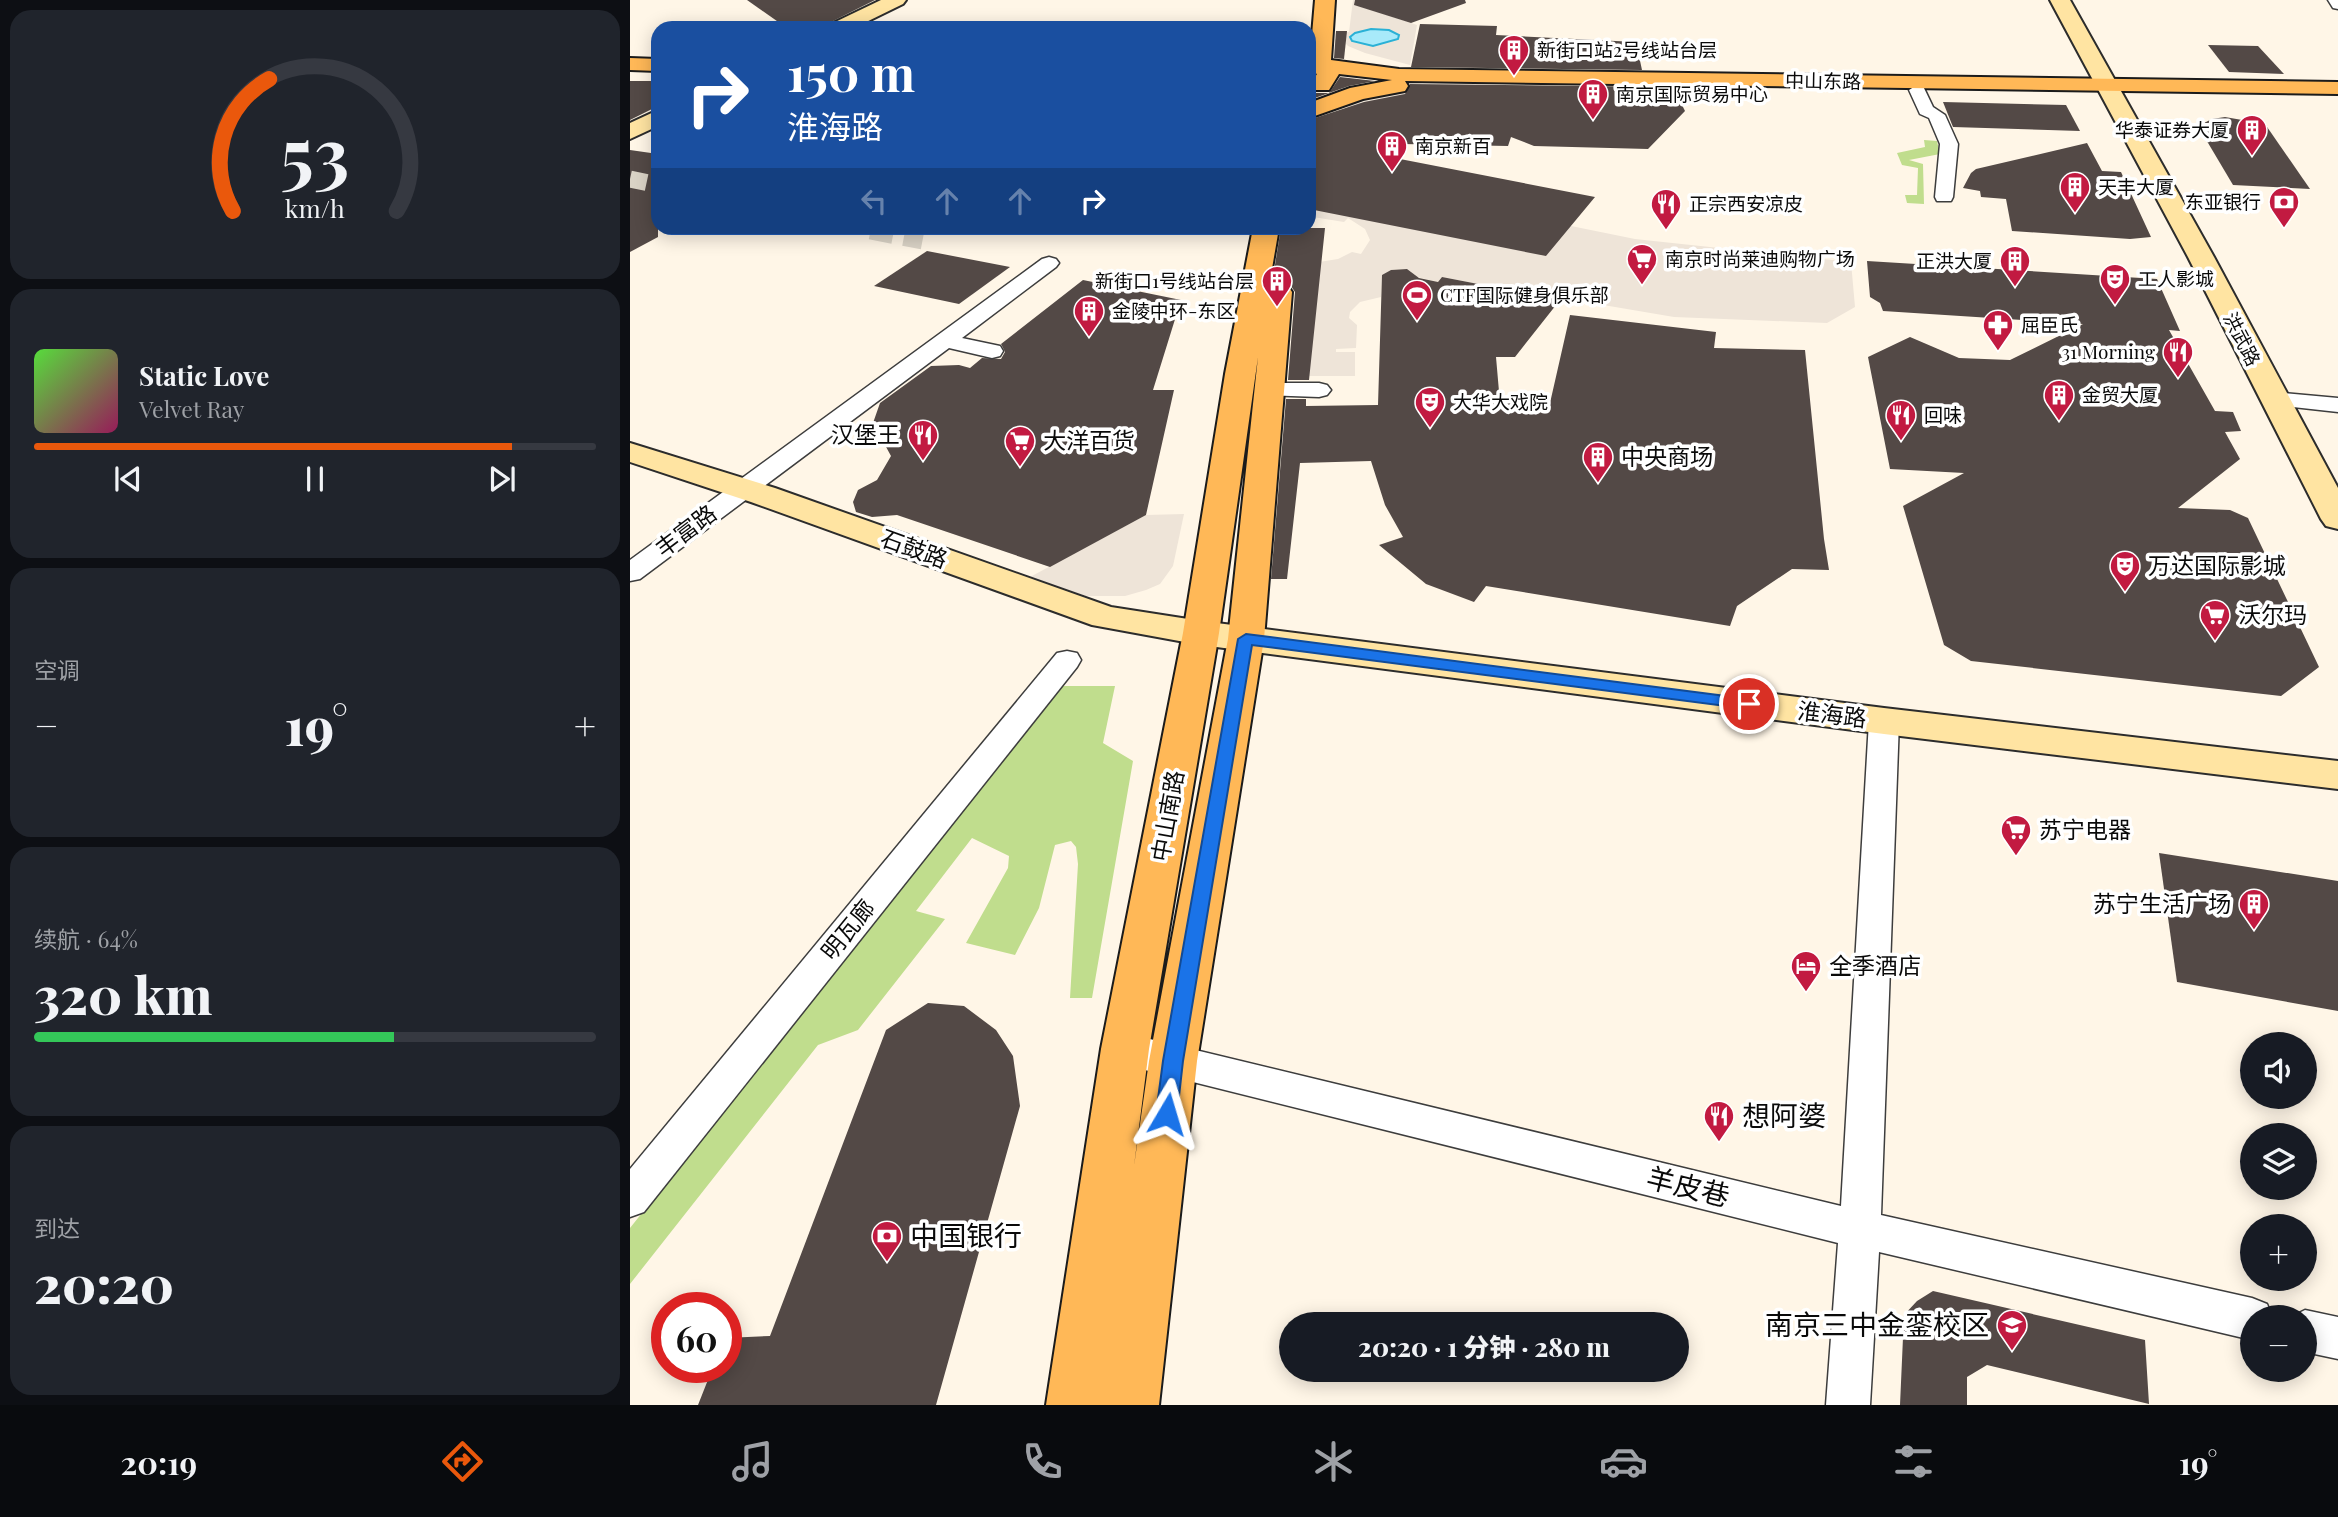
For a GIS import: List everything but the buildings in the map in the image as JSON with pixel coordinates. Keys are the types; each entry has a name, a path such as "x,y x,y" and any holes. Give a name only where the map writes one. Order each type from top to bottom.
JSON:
{"main road":[{"path":"852,21 896,0"},
{"path":"1309,0 1311,21"},
{"path":"1316,23 1325,0"},
{"name":"洪武路","path":"2060,0 2195,246 2338,519"},
{"path":"1316,37 1329,51 1346,60 1426,79"},
{"path":"1316,47 1319,74"},
{"path":"630,64 651,65"},
{"name":"中山东路","path":"1319,74 1426,79 1925,90 2338,89"},
{"path":"1316,108 1358,93 1426,79"},
{"name":"中山东路","path":"1426,79 2109,89 2338,97"},
{"path":"630,132 651,121"},
{"name":"中山南路","path":"1075,1405 1125,1049 1224,636 1240,374 1265,235"},
{"name":"中山南路","path":"1130,1405 1224,636 1268,390 1286,235"},
{"name":"石鼓路","path":"630,452 743,489 1105,617 1224,636"},
{"name":"淮海路","path":"1224,636 1884,721 2338,775"}],"street":[{"path":"2335,0 2338,5"},
{"path":"1925,90 1926,110 1936,115 1949,144 1944,197"},
{"name":"丰富路","path":"630,573 1049,262"},
{"path":"944,340 992,351"},
{"path":"1268,390 1319,390"},
{"path":"2273,399 2338,405"},
{"name":"明瓦廊","path":"630,1199 1067,660"},
{"path":"1848,1405 1860,1229 1884,721"},
{"name":"羊皮巷","path":"1125,1049 1860,1229 2240,1316"},
{"path":"2317,1334 2338,1338"}],"green space":[{"path":"1924,140 1937,141 1940,154 1909,160 1923,164 1924,204 1907,203 1905,195 1917,195 1918,168 1902,165 1897,153 1925,147"},
{"path":"1063,686 1115,686 1103,743 1133,761 1092,998 1070,998 1078,864 1076,847 1071,841 1055,845 1039,908 1015,955 966,943 1008,868 1009,856 972,838 916,911 945,919 858,1030 818,1045 630,1284 630,1228"}],"shaded area":[{"path":"1353,0 1372,0 1372,10 1417,25 1410,65 1348,46 1338,33 1349,32"},
{"path":"1410,90 1333,194 1571,226 1635,239 1851,262 1855,307 1827,323 1674,317 1562,298 1560,300 1442,277 1438,282 1417,277 1407,269 1391,270 1382,276 1381,297 1360,302 1350,312 1349,318 1357,325 1356,348 1336,349 1336,352 1355,352 1355,376 1302,376 1313,263 1338,259 1352,252 1361,254 1370,240 1365,229 1348,218 1344,222 1316,217 1316,195 1326,121 1351,105"},
{"path":"1184,514 1173,566 1160,584 1146,590 1125,596 1086,596 1030,577 1146,515"}],"water":[{"path":"1371,29 1389,30 1399,35 1398,39 1373,46 1352,41 1350,37"}],"tunnel":[{"path":"630,179 651,184"},
{"path":"907,235 923,238"}],"place":[{"name":"新街口站2号线站台层","path":"1514,77"},
{"name":"南京国际贸易中心","path":"1593,121"},
{"name":"华泰证券大厦","path":"2252,157"},
{"name":"南京新百","path":"1392,173"},
{"name":"天丰大厦","path":"2075,214"},
{"name":"东亚银行","path":"2284,229"},
{"name":"正宗西安凉皮","path":"1666,231"},
{"name":"南京时尚莱迪购物广场","path":"1642,286"},
{"name":"正洪大厦","path":"2015,288"},
{"name":"工人影城","path":"2115,306"},
{"name":"新街口1号线站台层","path":"1277,308"},
{"name":"CTF国际健身俱乐部","path":"1417,322"},
{"name":"金陵中环-东区","path":"1089,338"},
{"name":"屈臣氏","path":"1998,352"},
{"name":"31 Morning","path":"2178,379"},
{"name":"金贸大厦","path":"2059,422"},
{"name":"大华大戏院","path":"1430,429"},
{"name":"回味","path":"1901,442"},
{"name":"汉堡王","path":"923,462"},
{"name":"大洋百货","path":"1020,468"},
{"name":"中央商场","path":"1598,484"},
{"name":"万达国际影城","path":"2125,593"},
{"name":"沃尔玛","path":"2215,642"},
{"name":"苏宁电器","path":"2016,857"},
{"name":"苏宁生活广场","path":"2254,931"},
{"name":"全季酒店","path":"1806,993"},
{"name":"想阿婆","path":"1719,1143"},
{"name":"中国银行","path":"887,1263"},
{"name":"南京三中金銮校区","path":"2012,1352"}],"route":[{"path":"1167,1114 1173,1061 1246,639 1749,704"}]}
